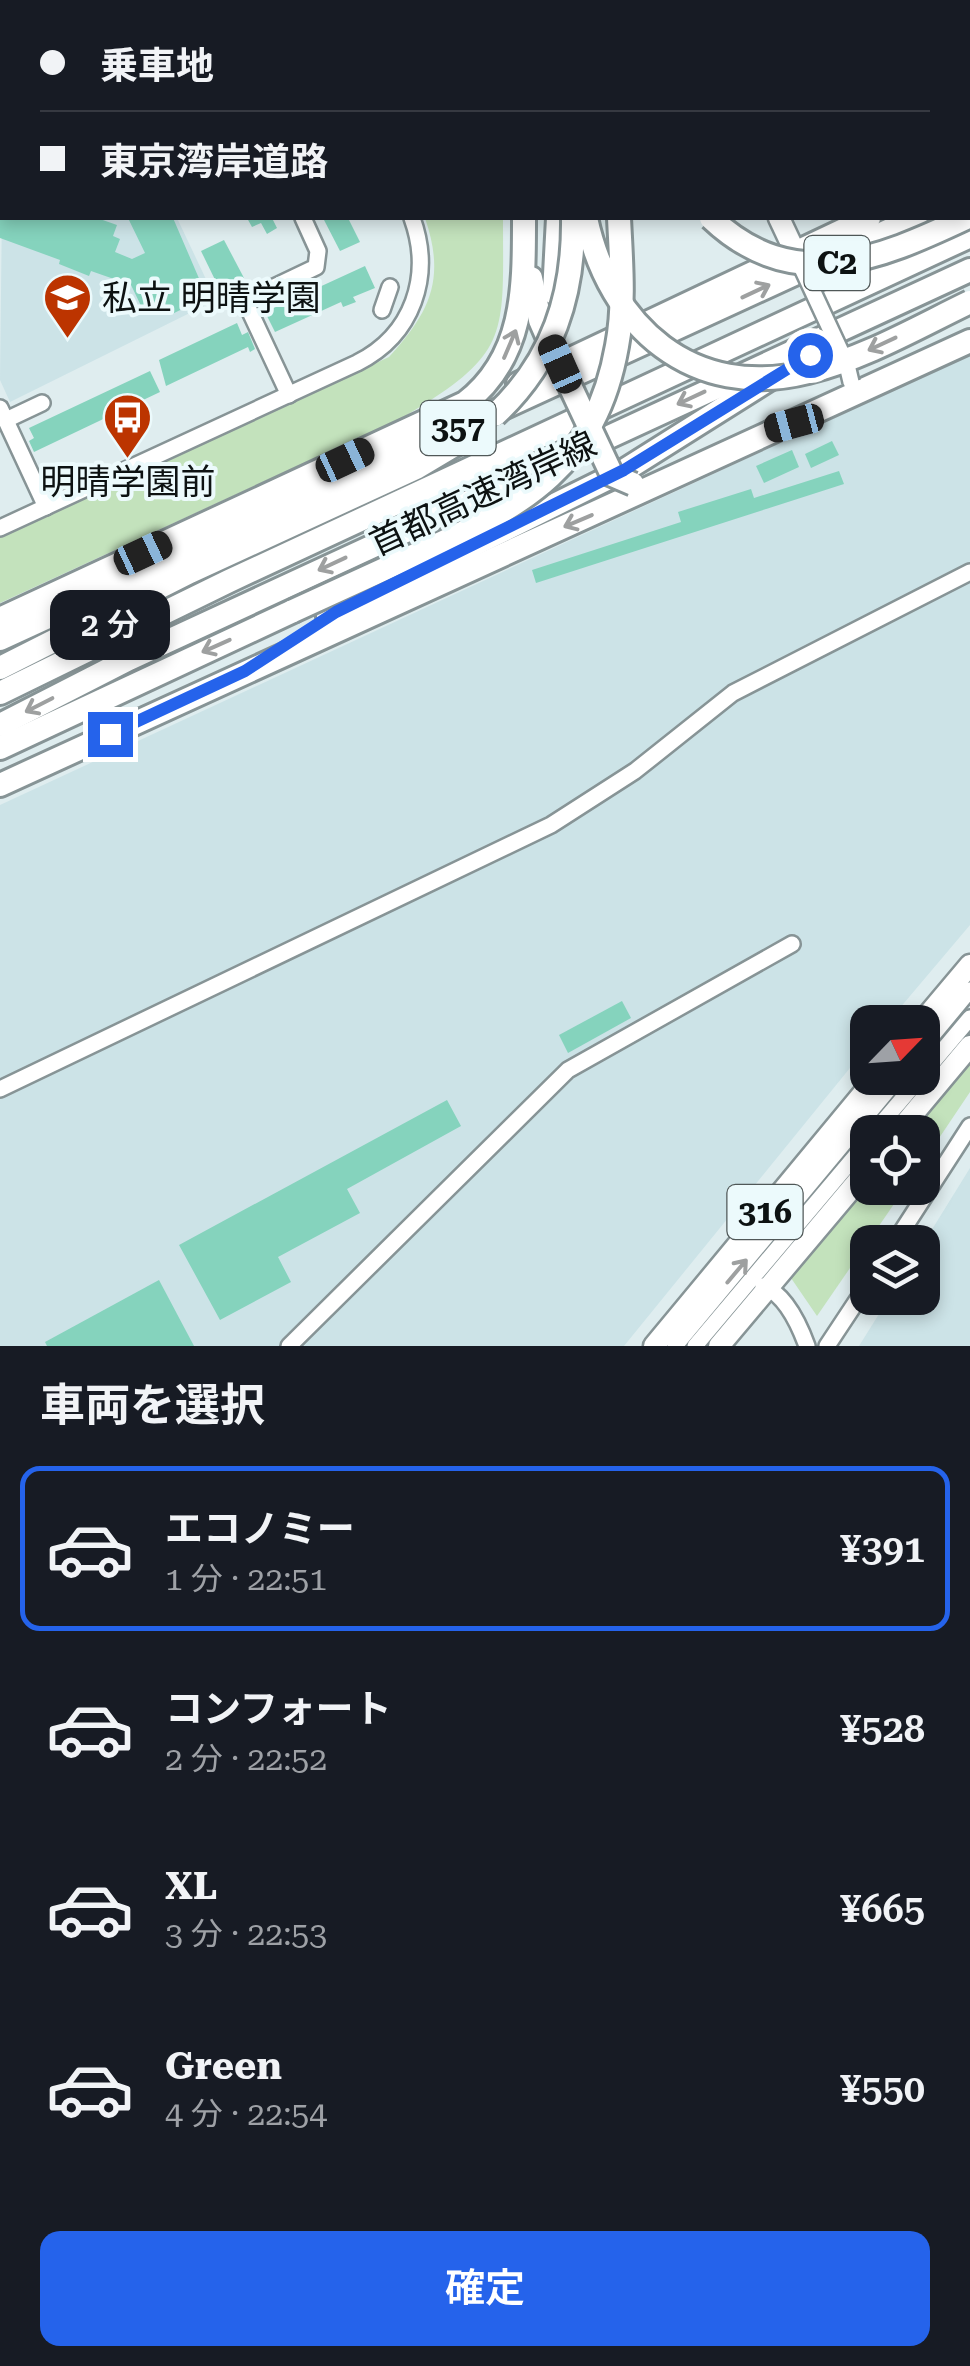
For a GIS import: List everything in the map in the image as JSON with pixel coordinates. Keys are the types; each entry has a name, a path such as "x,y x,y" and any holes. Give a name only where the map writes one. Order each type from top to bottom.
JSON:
{"highway":[{"path":"524,220 529,271 540,320 612,476 641,484 738,439 794,423"},
{"name":"357","path":"446,414 478,392 510,347 524,285 524,220"},
{"path":"494,415 526,372 547,326 554,293 558,220"},
{"path":"0,668 261,539 426,463 468,438 527,381 556,331 571,277 573,220"},
{"path":"587,220 604,274 627,314 668,352 731,376 771,379 827,367 970,302"},
{"path":"0,748 494,518 531,494 564,462 598,410 613,367 622,301 619,220"},
{"name":"C2","path":"714,220 768,255 822,264 878,256 961,220"},
{"name":"357","path":"0,619 446,414 562,368 798,258 865,220"},
{"name":"357","path":"0,639 912,220"},
{"name":"首都高速湾岸線","path":"0,693 229,581 970,236"},
{"name":"首都高速湾岸線","path":"0,724 129,658 970,270"},
{"path":"245,671 336,612 624,470 745,393 907,299"},
{"path":"0,785 794,423 846,392 970,341"},
{"path":"0,764 66,728 140,680"}],"main road":[{"path":"780,220 798,258"},
{"path":"936,1005 970,964"},
{"path":"912,1115 970,1046"},
{"name":"316","path":"654,1346 862,1095"},
{"name":"316","path":"719,1346 850,1191"}],"street":[{"path":"289,395 280,365 244,301 316,267 318,251 304,220"},
{"path":"0,528 365,359 387,343 404,323 415,300 421,272 420,244 413,220"},
{"path":"798,258 847,365 846,392"},
{"path":"382,310 390,287"},
{"path":"42,403 3,421 46,507"},
{"path":"0,1089 550,825 635,771 733,694 970,572"},
{"path":"288,1346 568,1070 792,944"},
{"path":"940,1026 970,990"},
{"path":"940,1054 970,1018"},
{"path":"675,1346 884,1095"},
{"path":"889,1115 906,1095"},
{"path":"905,1225 970,1126"},
{"path":"695,1346 850,1161"},
{"path":"733,1300 754,1287 770,1288 791,1312 808,1346"},
{"path":"828,1346 850,1312"}],"shaded area":[{"name":"私立 明晴学園","path":"2,220 178,220 213,294 212,302 10,402 0,380"},
{"path":"970,355 970,925 902,1005 850,1005 850,1068 624,1346 0,1346 0,805"},
{"path":"970,1168 970,1346 859,1346 878,1315 940,1315 940,1225 935,1225"}],"green space":[{"path":"426,220 503,220 500,317 482,358 464,376 402,418 0,603 0,536 389,357 415,325 430,294 434,277"},
{"path":"970,1058 970,1092 940,1137 940,1115 924,1115"},
{"path":"850,1205 893,1205 880,1225 850,1225 850,1268 817,1316 791,1278"}],"building":[{"path":"0,220 103,220 117,225 113,236 120,239 115,252 132,259 145,253 129,220 174,220 207,297 170,315 165,303 144,312 131,285 91,271 89,276 59,264 60,260 0,238"},
{"path":"248,220 273,220 277,228 267,234 261,223 252,227"},
{"path":"324,220 349,220 360,242 340,251"},
{"path":"224,240 244,278 220,290 201,251"},
{"path":"365,266 375,288 353,297 356,302 343,307 341,302 275,332 265,312"},
{"path":"237,323 242,335 248,332 255,349 250,352 248,347 166,386 159,360"},
{"path":"150,371 160,392 34,452 29,428"},
{"path":"832,441 839,455 811,468 805,454"},
{"path":"792,450 799,467 764,483 756,466"},
{"path":"839,471 844,484 536,583 532,570 681,522 678,512 751,489 754,498"},
{"path":"622,1001 631,1018 568,1053 559,1035"},
{"path":"447,1100 461,1126 347,1189 360,1213 278,1257 291,1282 220,1320 179,1245"},
{"path":"159,1280 194,1346 47,1346 45,1342"}],"place":[{"name":"私立 明晴学園","path":"67,340"},
{"name":"明晴学園前","path":"128,460"}],"route":[{"path":"110,734 245,671 336,612 624,470 810,355"}]}
